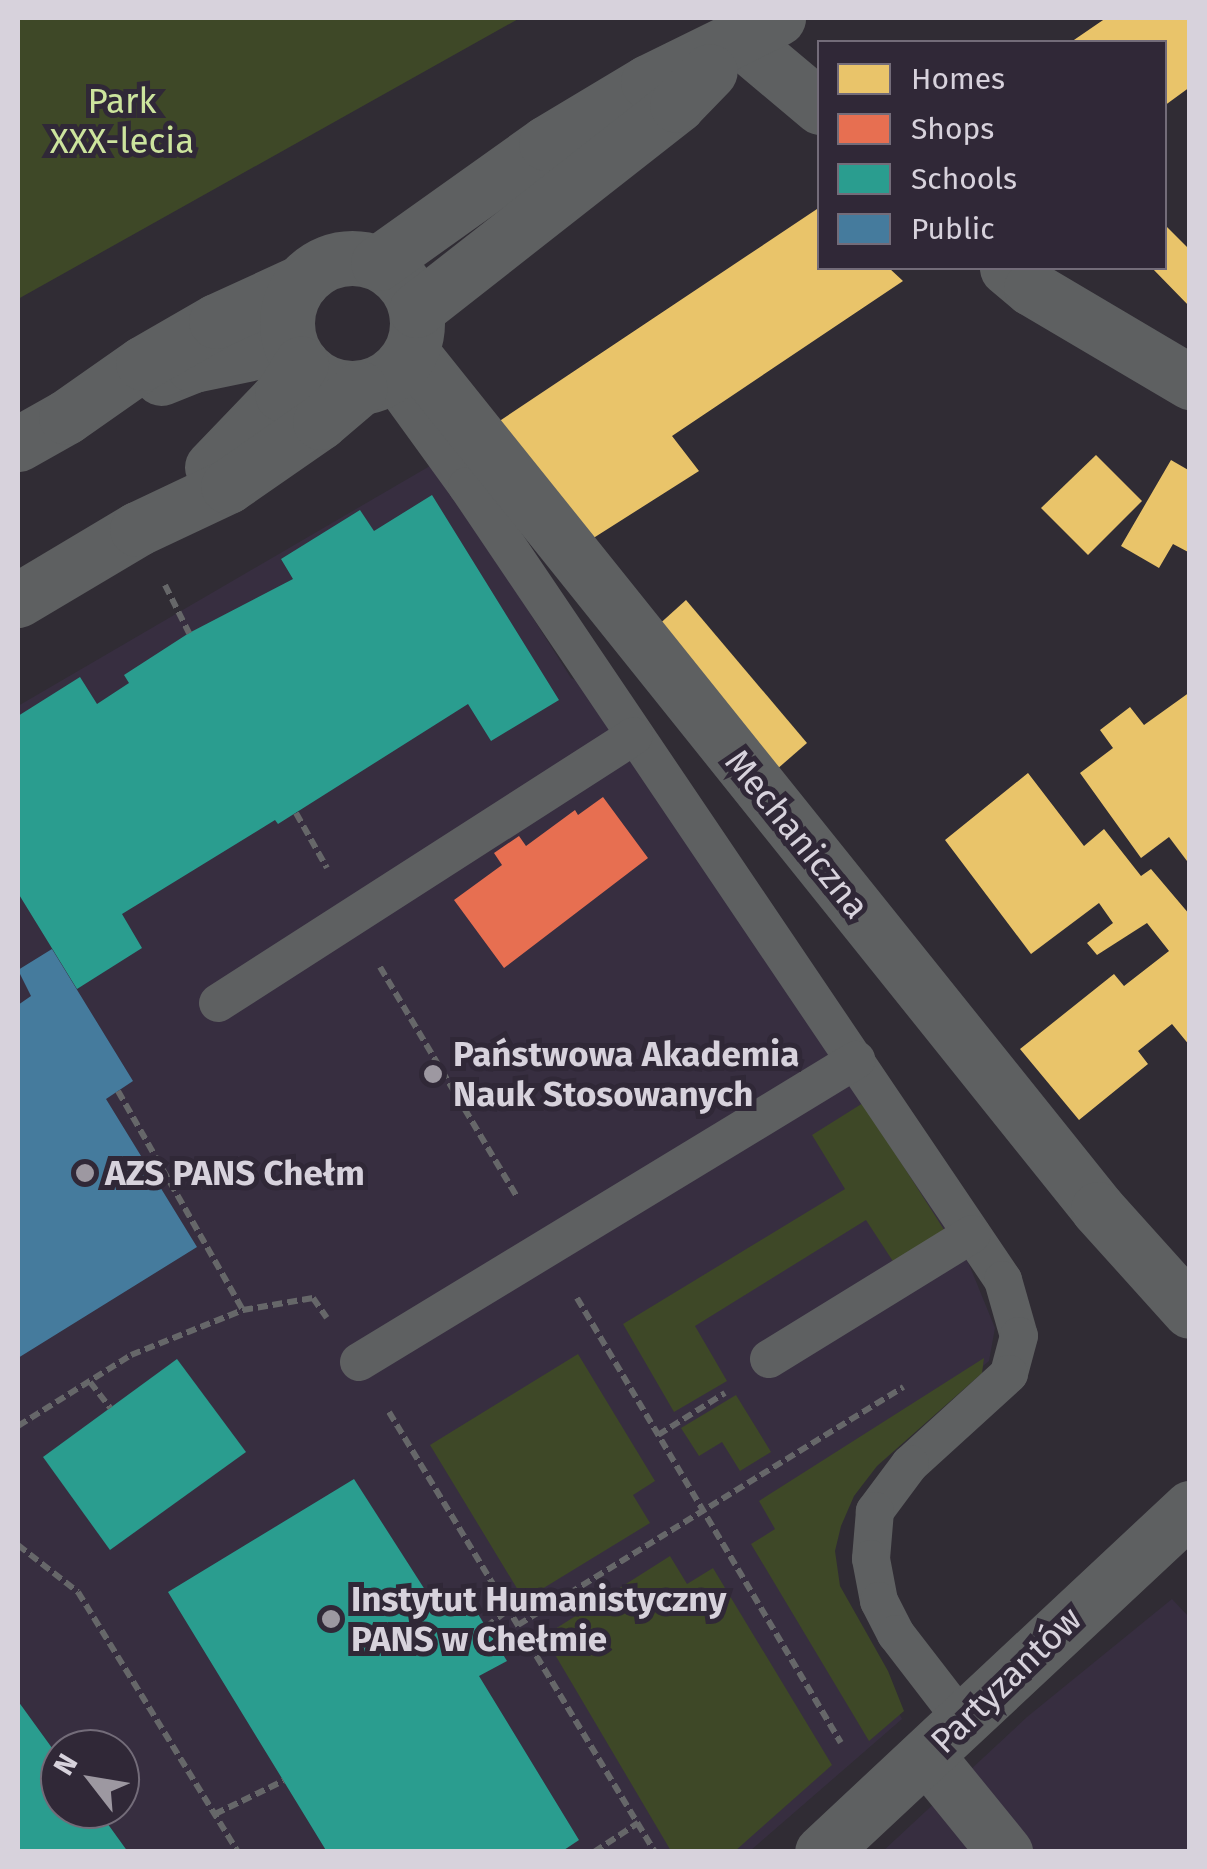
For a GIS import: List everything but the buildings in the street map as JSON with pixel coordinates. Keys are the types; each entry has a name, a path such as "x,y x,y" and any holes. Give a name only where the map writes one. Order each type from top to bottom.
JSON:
{"street":[{"path":"758,28 817,103"},
{"path":"378,263 546,144 648,82 758,28"},
{"path":"18,600 148,550 228,486 320,422 677,105 758,28"},
{"path":"18,444 66,417 143,363 336,260 378,263 409,291 394,357 338,387 296,354 192,365 66,417"},
{"path":"1009,270 1031,288 1190,382"},
{"path":"148,550 282,394 296,354 290,301 301,282"},
{"name":"Mechaniczna","path":"394,357 1098,1209 1190,1311"},
{"name":"Partyzantów","path":"822,1852 1190,1508"},
{"path":"945,1739 1005,1852"}],"lane":[{"path":"394,357 467,486 1003,1280 1019,1336 1009,1374 910,1464 875,1511 872,1560 879,1601 945,1739"},
{"path":"218,1003 634,736"},
{"path":"358,1362 856,1060"},
{"path":"769,1359 972,1234"}],"path":[{"path":"148,550 189,633"},
{"path":"296,813 547,1248 849,1757"},
{"path":"118,1090 244,1310"},
{"path":"18,1426 131,1355 244,1310 314,1298 358,1362 654,1852"},
{"path":"518,1625 915,1380"},
{"path":"90,1382 110,1408"},
{"path":"658,1435 732,1388"},
{"path":"18,1545 78,1592 238,1852"},
{"path":"486,1626 508,1610"},
{"path":"215,1814 284,1781"},
{"path":"594,1852 638,1824"}],"shaded area":[{"name":"Państwowa Akademia Nauk Stosowanych","path":"435,463 571,678 596,689 964,1252 995,1328 989,1361 866,1462 831,1532 834,1580 902,1719 750,1851 18,1851 18,706"},
{"path":"1172,1599 1189,1617 1189,1851 882,1852 1027,1717"}],"green space":[{"name":"Park XXX-lecia","path":"18,18 520,18 18,299"},
{"path":"863,1103 950,1239 898,1269 866,1220 695,1326 727,1381 674,1412 623,1324 845,1189 812,1135"},
{"path":"578,1354 655,1481 633,1495 650,1523 524,1600 430,1445"},
{"path":"984,1358 982,1373 877,1466 854,1496 841,1526 835,1551 840,1586 888,1671 904,1711 869,1741 751,1544 775,1529 759,1501"},
{"path":"736,1395 771,1452 740,1471 722,1442 699,1456 681,1428"},
{"path":"670,1556 687,1584 713,1568 832,1765 735,1851 671,1851 544,1636"}],"place":[{"name":"Państwowa Akademia Nauk Stosowanych","path":"433,1074"},
{"name":"AZS PANS Chełm","path":"85,1173"},
{"name":"Instytut Humanistyczny PANS w Chełmie","path":"331,1619"}]}
